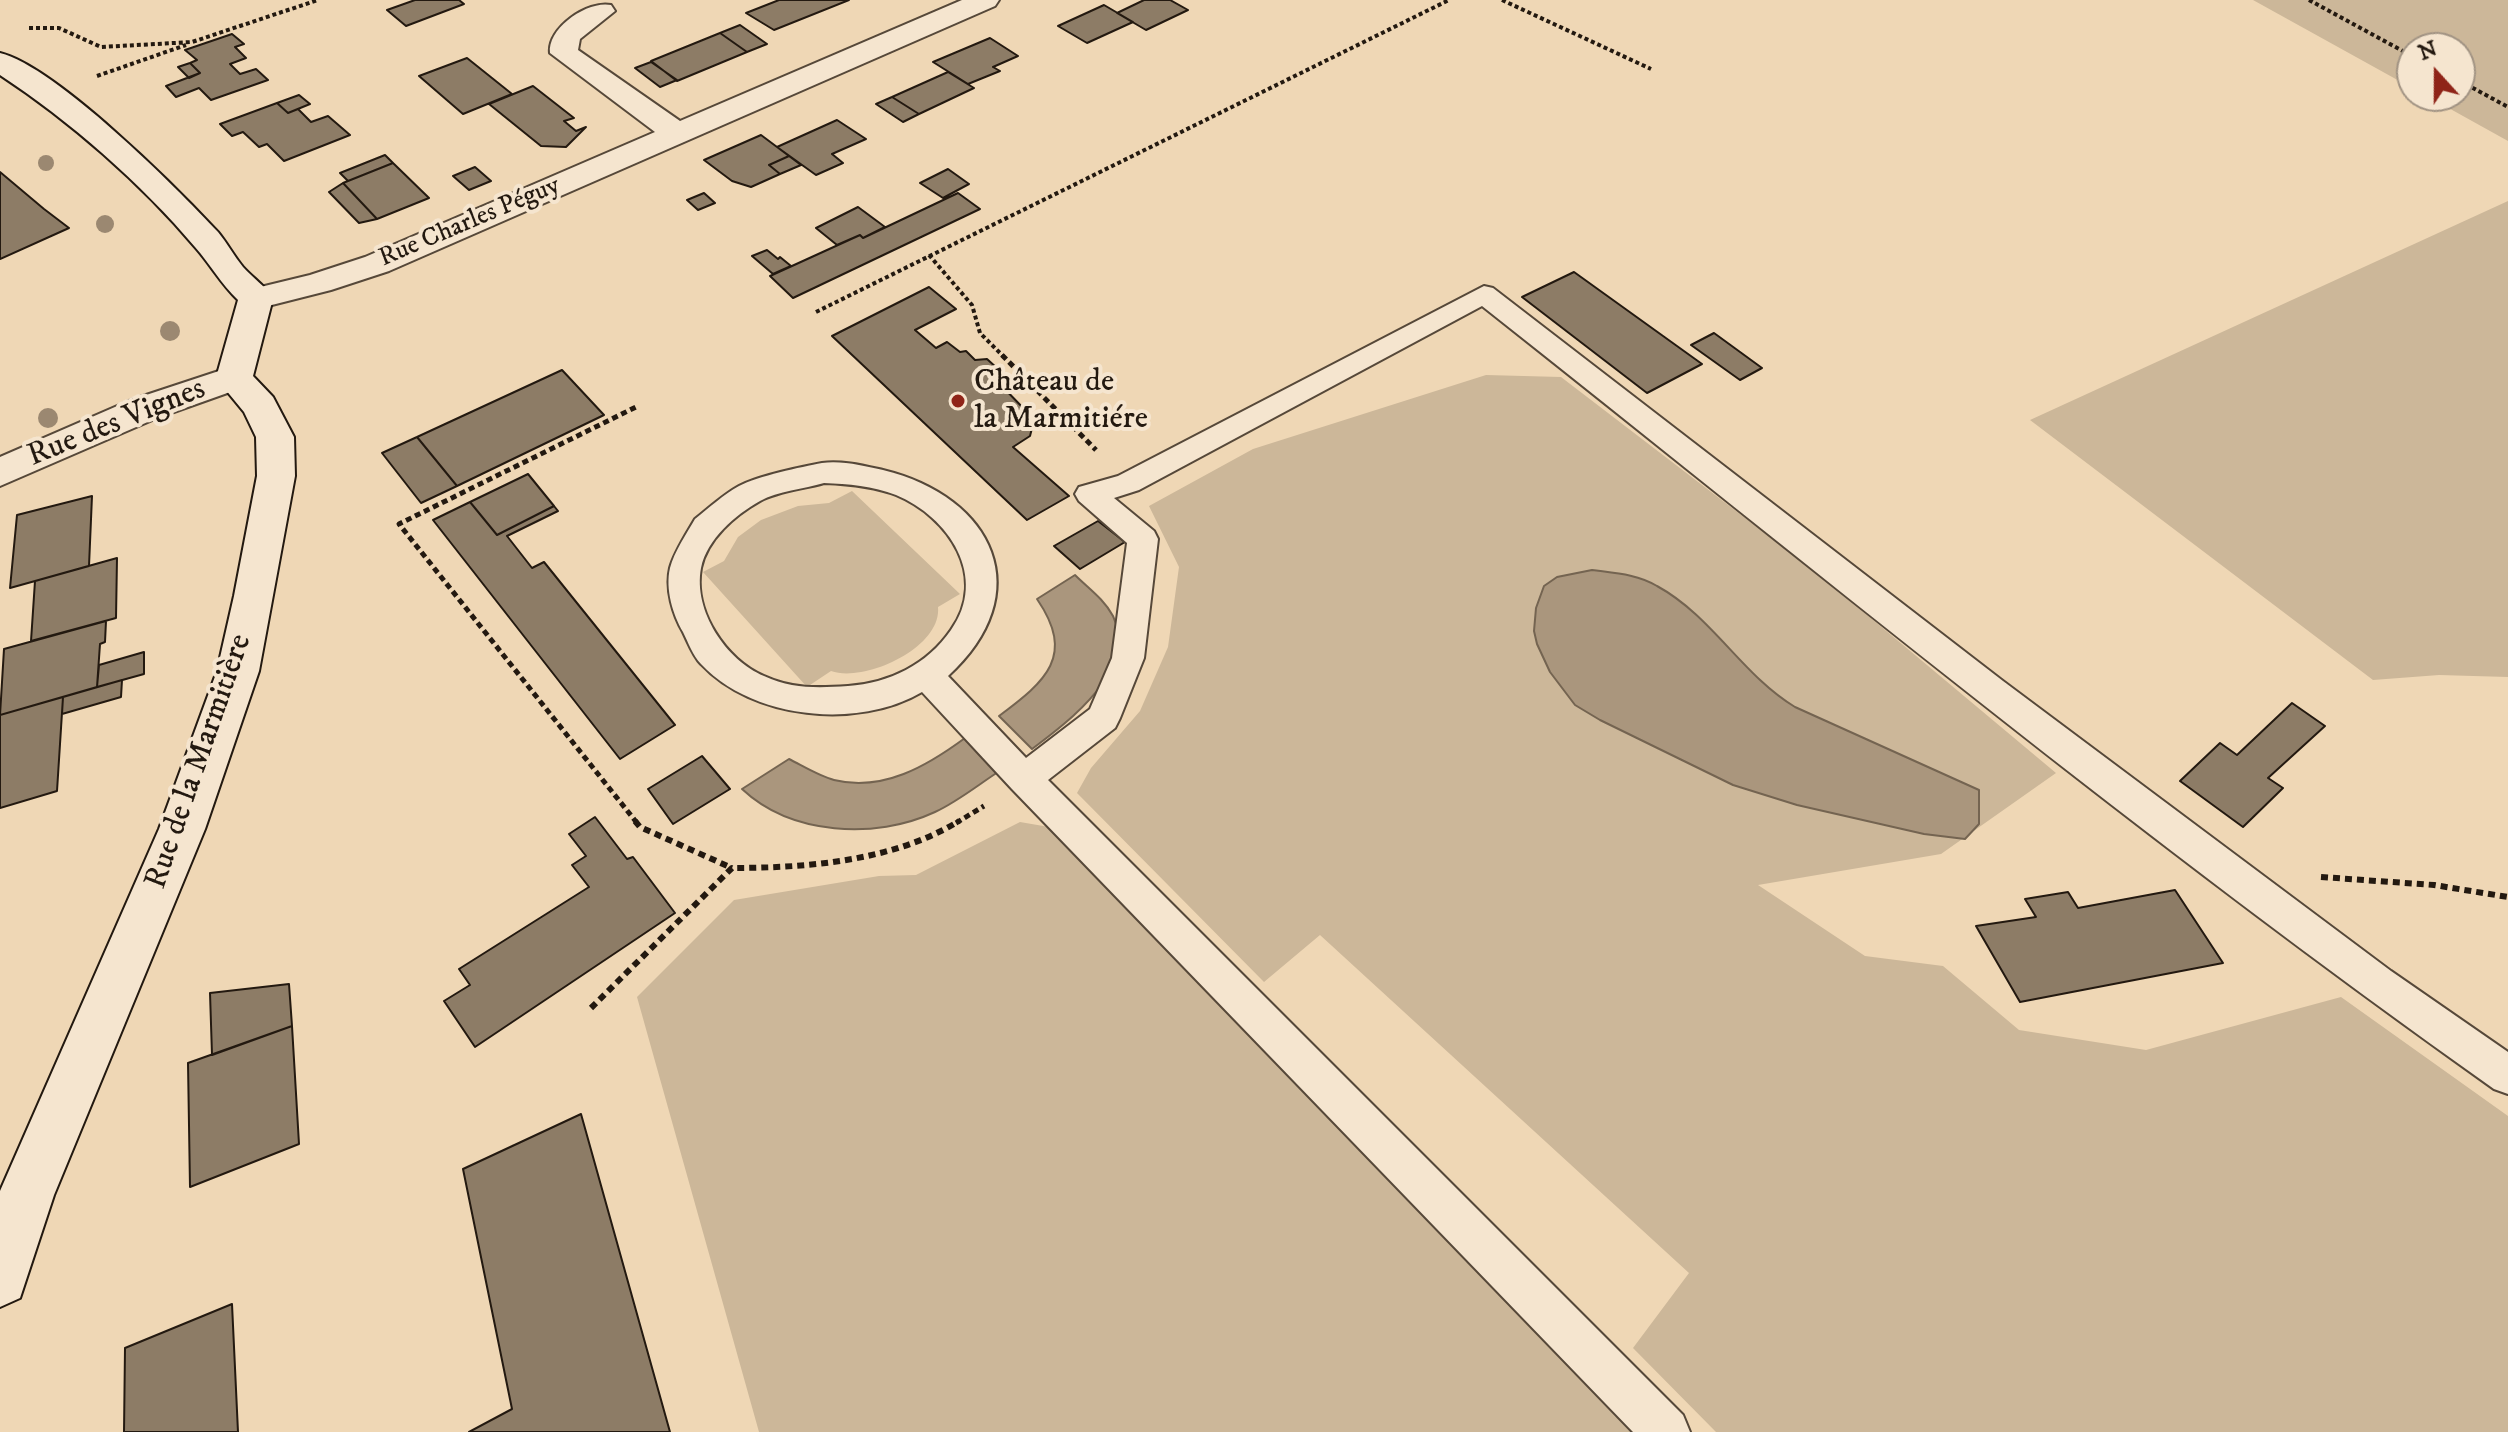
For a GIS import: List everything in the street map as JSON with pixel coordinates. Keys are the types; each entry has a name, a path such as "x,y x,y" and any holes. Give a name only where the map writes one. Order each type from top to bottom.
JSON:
{"street":[{"name":"Rue Charles Péguy","path":"256,298 319,283 377,264 985,0"},
{"path":"601,11 569,34 563,45 564,53 678,134"},
{"path":"0,62 49,94 108,142 208,241 231,274 256,298 234,378"},
{"name":"Rue des Vignes","path":"0,473 84,432 153,404 234,378"},
{"name":"Rue de la Marmitière","path":"0,1278 26,1195 182,829 238,671 276,476 275,437 260,406 234,378"}],"lane":[{"path":"1024,779 1103,718 1121,682 1133,628 1143,539 1090,494 1128,483 1484,294 2228,871 2377,984 2508,1075"},
{"path":"852,474 904,486 927,499 947,513 963,531 981,572 982,595 977,618 966,639 949,659 927,676 872,697 841,702 811,701 780,695 752,684 728,670 708,652 694,632 685,610 683,587 685,565 694,544 707,525 736,501 771,484 797,476 852,474"},
{"path":"927,676 1024,779 1666,1432"}],"path":[{"path":"93,78 318,0"},
{"path":"816,312 1449,0"},
{"path":"1502,0 1651,69"},
{"path":"2309,0 2396,47"},
{"path":"21,31 52,26 101,47 192,42"},
{"path":"2476,90 2508,107"},
{"path":"929,255 972,305 980,333 1128,483"},
{"path":"638,406 399,524 640,827 732,868 841,863 941,832 1024,779"},
{"path":"591,1008 732,868"},
{"path":"2228,871 2434,885 2508,897"}],"shaded area":[{"path":"2253,0 2508,0 2508,141 2456,112 2476,112 2476,32 2396,32 2396,79"},
{"path":"2508,201 2508,677 2439,675 2373,680 2030,420"},
{"path":"1486,375 1561,377 1817,573 2056,773 1941,854 1758,885 1865,956 1943,966 2019,1030 2146,1050 2341,997 2508,1116 2508,1432 1716,1432 1633,1348 1689,1273 1320,935 1264,982 1077,793 1091,768 1140,711 1168,647 1179,567 1149,506 1253,449"},
{"path":"852,491 960,594 938,607 936,622 928,636 898,659 862,672 831,671 807,687 703,572 724,561 738,537 761,520 798,506 829,503"},
{"path":"1592,570 1642,579 1677,598 1759,679 1795,707 1979,790 1979,824 1965,839 1924,834 1797,805 1733,785 1575,705 1550,672 1537,644 1534,631 1536,608 1544,586 1557,577"},
{"path":"1075,575 1113,616 1118,636 1116,655 1096,692 1064,724 1032,749 999,716 1042,679 1055,652 1054,636 1037,599"},
{"path":"965,738 998,772 935,812 886,827 834,828 809,824 784,816 742,789 789,759 834,780 852,783 887,779 920,767"},
{"path":"1020,822 1049,827 1639,1432 759,1432 637,997 734,900 879,876 916,875"}],"building":[{"path":"415,0 459,0 464,4 406,26 387,10"},
{"path":"779,0 849,0 774,30 746,13"},
{"path":"1144,0 1170,0 1188,10 1146,30 1117,13"},
{"path":"1104,5 1133,22 1087,43 1058,26"},
{"path":"740,25 767,44 747,52 720,33"},
{"path":"720,33 747,52 677,81 651,61"},
{"path":"232,34 244,44 235,47 246,58 230,64 240,74 256,69 268,80 211,100 199,88 176,97 166,86 200,73 190,63 197,60 185,50"},
{"path":"990,38 1018,56 993,67 1000,71 968,84 933,62"},
{"path":"467,58 512,94 463,114 419,76"},
{"path":"651,62 677,80 660,87 635,68"},
{"path":"190,63 200,73 189,78 178,67"},
{"path":"948,72 974,88 919,114 892,97"},
{"path":"533,86 574,118 564,121 576,131 586,127 566,147 541,146 489,104"},
{"path":"299,95 310,104 288,113 277,103"},
{"path":"892,97 919,114 903,122 876,104"},
{"path":"277,103 288,113 298,109 311,122 328,116 350,135 284,161 267,144 259,147 243,132 232,136 220,124"},
{"path":"837,120 866,139 832,154 843,163 816,175 777,147"},
{"path":"761,135 789,156 769,165 780,174 751,187 732,181 704,160"},
{"path":"385,155 393,163 348,181 340,173"},
{"path":"789,156 801,165 780,174 769,165"},
{"path":"393,163 429,198 377,219 343,183"},
{"path":"475,167 491,181 469,190 453,176"},
{"path":"948,169 969,184 943,198 920,183"},
{"path":"0,172 44,209 69,228 0,259"},
{"path":"343,183 377,219 359,223 329,192"},
{"path":"704,193 715,203 698,210 687,200"},
{"path":"958,193 980,209 793,298 770,276 860,235 863,238"},
{"path":"858,207 885,227 863,238 860,235 837,245 816,228"},
{"path":"767,250 791,266 773,274 752,256"},
{"path":"1574,272 1702,364 1647,393 1522,297"},
{"name":"Château de la Marmitiére","path":"929,287 956,309 915,330 936,348 947,342 960,352 966,351 975,360 987,359 998,369 997,381 1028,413 1033,424 1030,436 1013,447 1069,496 1027,520 832,336"},
{"path":"1714,333 1762,368 1740,380 1691,345"},
{"path":"562,370 604,415 457,486 417,437"},
{"path":"417,437 457,486 421,503 382,453"},
{"path":"528,474 554,506 497,535 470,502"},
{"path":"92,496 89,566 10,588 17,515"},
{"path":"470,502 497,535 554,506 558,511 507,536 532,568 544,562 675,725 620,759 433,520"},
{"path":"1098,521 1125,542 1080,569 1054,546"},
{"path":"117,558 116,618 31,641 35,581"},
{"path":"106,621 105,642 100,644 97,687 0,715 4,649"},
{"path":"144,652 144,674 97,687 99,665"},
{"path":"122,680 121,697 62,714 63,697"},
{"path":"63,697 57,791 0,808 0,715"},
{"path":"2292,703 2325,726 2268,778 2283,788 2243,827 2180,781 2220,743 2237,755"},
{"path":"702,756 730,789 673,824 648,789"},
{"path":"595,817 627,859 633,857 675,913 475,1047 444,1001 470,985 459,969 589,887 572,865 586,856 569,834"},
{"path":"2175,890 2223,963 2020,1002 1976,926 2036,917 2025,899 2068,892 2078,908"},
{"path":"289,984 292,1026 212,1055 210,993"},
{"path":"292,1026 299,1144 190,1187 188,1063"},
{"path":"581,1114 670,1432 469,1432 512,1409 463,1169"},
{"path":"232,1304 238,1432 124,1432 125,1348"}],"place":[{"name":"Château de la Marmitiére","path":"958,401"}]}
